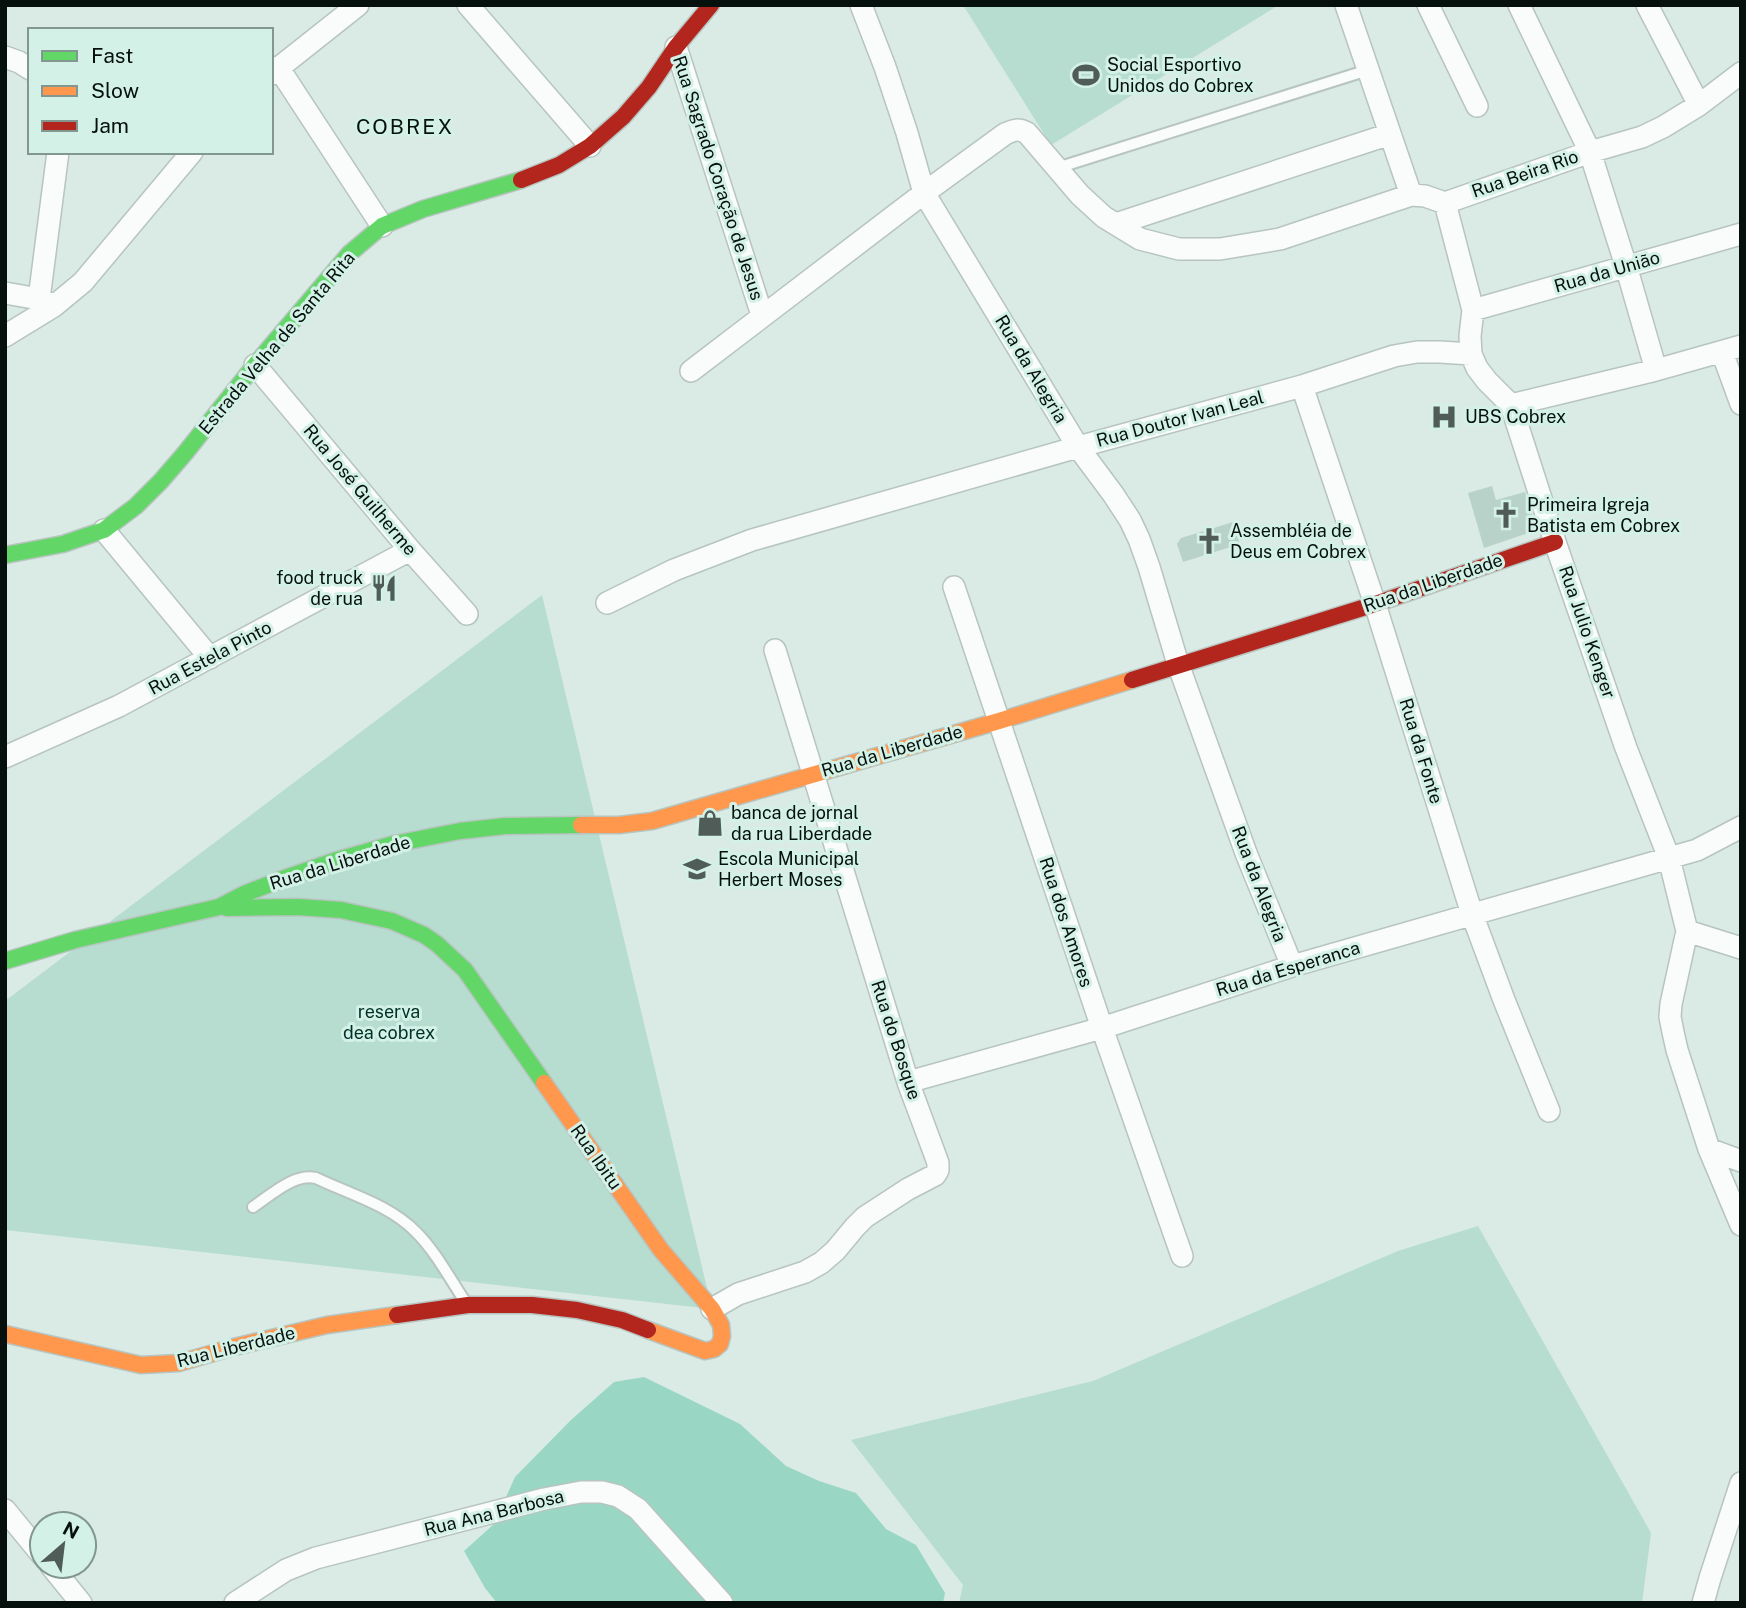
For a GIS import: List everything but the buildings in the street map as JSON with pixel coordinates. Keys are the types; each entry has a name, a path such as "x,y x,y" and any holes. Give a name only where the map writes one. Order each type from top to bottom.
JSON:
{"street":[{"path":"358,5 275,71 382,226"},
{"path":"468,5 590,146"},
{"name":"Estrada Velha de Santa Rita","path":"5,555 62,544 104,530 136,506 186,452 350,253 382,226 423,209 522,180 559,165 590,146 623,117 711,5"},
{"name":"Rua da Alegria","path":"861,5 894,93 924,193 1078,447 1113,494 1139,539 1178,664 1246,853 1292,966"},
{"path":"1346,5 1411,195"},
{"path":"1428,5 1477,106"},
{"path":"1519,5 1590,152 1656,370"},
{"path":"1647,5 1699,105"},
{"name":"Rua Sagrado Coração de Jesus","path":"676,47 762,315 1005,134 1014,130 1027,133 1056,168"},
{"path":"5,57 28,68"},
{"name":"Rua Beira Rio","path":"1445,203 1663,127 1699,105 1741,73"},
{"path":"1116,224 1390,134"},
{"path":"46,303 58,154"},
{"path":"5,336 46,303 83,282 190,154"},
{"path":"1056,168 1104,217 1140,239 1179,249 1220,249 1280,239 1411,195 1425,195 1445,203 1473,310 1471,354 1477,368 1510,405 1731,349 1741,404"},
{"name":"Rua da União","path":"1473,310 1741,234"},
{"path":"5,293 46,303"},
{"path":"691,371 762,315"},
{"name":"Rua Doutor Ivan Leal","path":"607,603 685,566 752,540 1302,386 1394,356 1417,352 1471,354"},
{"name":"Rua José Guilherme","path":"255,365 467,614"},
{"name":"Rua da Fonte","path":"1302,386 1375,604 1472,914 1549,1111"},
{"name":"Rua Julio Kenger","path":"1510,405 1626,748 1669,858 1687,931"},
{"path":"104,530 210,658"},
{"name":"Rua da Liberdade","path":"219,907 285,878 394,844 460,831 505,826 608,825 652,821 999,721 1375,604 1555,542"},
{"name":"Rua Estela Pinto","path":"5,757 119,706 411,550"},
{"name":"Rua dos Amores","path":"954,587 1102,1028 1182,1256"},
{"name":"Rua do Bosque","path":"712,1309 738,1294 796,1276 821,1263 865,1217 908,1189 936,1175 938,1170 938,1163 908,1082 775,650"},
{"name":"Rua da Esperanca","path":"908,1082 1102,1028 1292,966 1697,850 1741,827"},
{"name":"Rua Ibitu","path":"219,907 250,909 307,906 370,915 407,927 435,943 464,970 661,1250 712,1309 722,1325 722,1336 720,1344 714,1349 705,1350 622,1320 577,1310 532,1305 468,1305"},
{"path":"5,961 75,940 219,907"},
{"path":"1741,948 1687,931 1670,1017 1677,1050 1709,1149 1741,1226"},
{"path":"1709,1149 1741,1161"},
{"name":"Rua Liberdade","path":"5,1334 141,1365 180,1363 327,1325 468,1305"},
{"path":"1703,1603 1741,1483"},
{"name":"Rua Ana Barbosa","path":"235,1603 286,1570 316,1558 544,1499 581,1492 602,1492 618,1496 638,1509 722,1603"},
{"path":"5,1510 28,1538"},
{"path":"62,1580 81,1603"}],"lane":[{"path":"1056,168 1368,70"},
{"path":"253,1207 296,1178 316,1178 388,1211 416,1232 468,1305"}],"green space":[{"name":"Social Esportivo Unidos do Cobrex","path":"963,5 1279,5 1051,145"},
{"name":"reserva dea cobrex","path":"542,595 712,1309 5,1230 5,1001"},
{"path":"1478,1226 1651,1533 1642,1603 959,1603 963,1585 851,1440 1093,1381 1398,1251"},
{"path":"644,1377 740,1424 786,1466 819,1481 856,1493 886,1529 916,1545 945,1593 943,1603 497,1603 464,1551 494,1524 515,1477 571,1420 614,1382"}],"traffic: fast":[{"path":"5,555 63,544 104,530 136,506 186,452 350,253 382,226 423,209 521,180"},
{"path":"5,961 75,940 219,907 285,878 394,844 460,831 505,826 581,825"},
{"path":"227,908 298,907 341,910 392,921 424,935 465,970 544,1083"}],"traffic: slow":[{"path":"581,825 619,825 652,821 1132,680"},
{"path":"544,1083 661,1250 712,1309 721,1325 722,1336 720,1344 705,1351 648,1330"},
{"path":"5,1334 141,1365 179,1363 327,1325 397,1315"}],"traffic: jam":[{"path":"521,180 559,165 590,146 623,117 711,5"},
{"path":"1132,680 1375,604 1555,542"},
{"path":"397,1315 468,1305 532,1305 577,1310 622,1320 648,1330"}],"place":[{"name":"Social Esportivo Unidos do Cobrex","path":"1086,75"},
{"name":"UBS Cobrex","path":"1444,417"},
{"name":"Primeira Igreja Batista em Cobrex","path":"1506,515"},
{"name":"Assembléia de Deus em Cobrex","path":"1209,541"},
{"name":"food truck de rua","path":"384,588"},
{"name":"banca de jornal da rua Liberdade","path":"710,823"},
{"name":"Escola Municipal Herbert Moses","path":"697,869"}],"district":[{"name":"COBREX","path":"405,127"}]}
